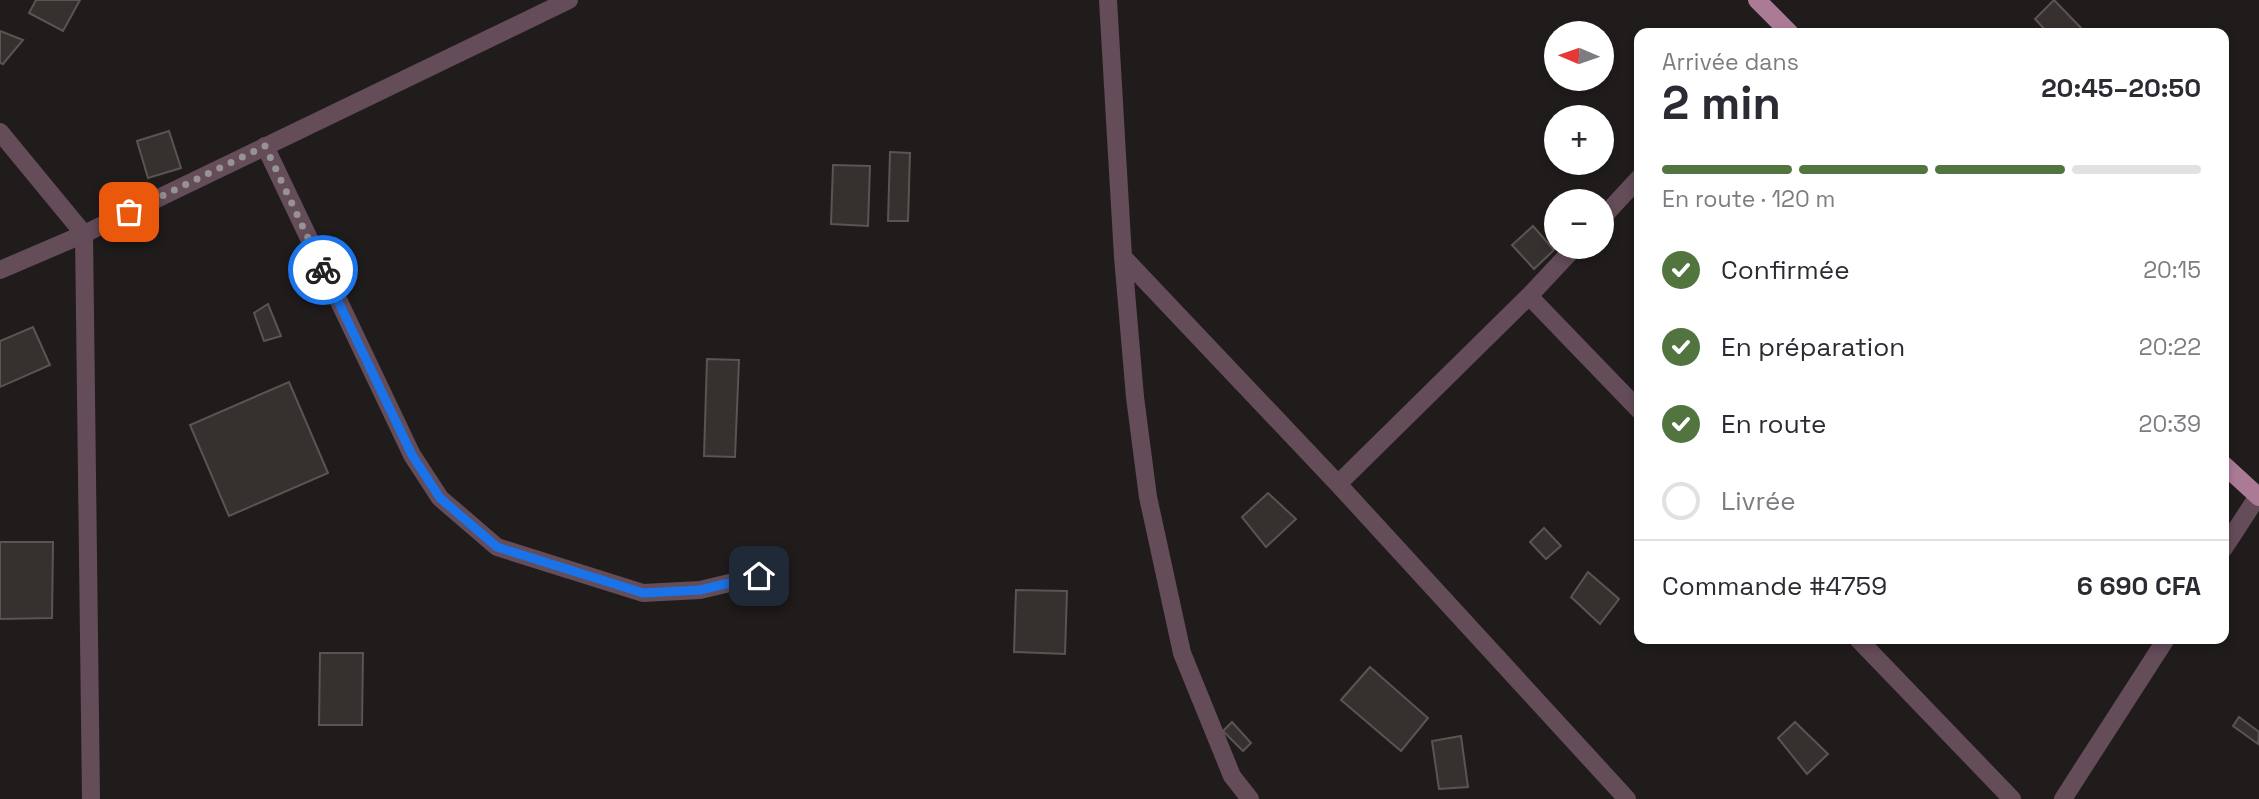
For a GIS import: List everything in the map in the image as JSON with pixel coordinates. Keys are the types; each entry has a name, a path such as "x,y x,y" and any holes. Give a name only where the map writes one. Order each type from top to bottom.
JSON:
{"main road":[{"path":"1757,0 1780,28"},
{"path":"2229,470 2258,496"}],"street":[{"path":"0,270 84,234 569,0"},
{"path":"1108,0 1123,257 1135,397 1148,497 1182,653 1232,776 1250,799"},
{"path":"0,132 84,234 91,799"},
{"path":"265,146 412,455 440,498 497,547 643,593 700,590 759,576"},
{"path":"1614,205 1634,183"},
{"path":"1123,257 1338,484 1627,799"},
{"path":"1338,484 1564,259"},
{"path":"1529,296 1634,405"},
{"path":"2229,540 2258,496"},
{"path":"1863,644 2012,799"},
{"path":"2063,799 2163,644"}],"building":[{"path":"36,0 80,0 63,31 29,13"},
{"path":"2054,0 2081,28 2043,28 2035,19"},
{"path":"0,31 23,40 3,64 0,63"},
{"path":"169,131 181,168 148,178 137,141"},
{"path":"890,152 910,153 908,221 888,221"},
{"path":"833,165 870,166 868,226 831,224"},
{"path":"1533,226 1544,239 1545,259 1534,269 1512,245"},
{"path":"268,304 281,336 264,341 254,313"},
{"path":"33,327 50,365 0,387 0,341"},
{"path":"707,359 739,360 735,457 704,456"},
{"path":"289,382 328,473 229,516 190,425"},
{"path":"1268,493 1296,519 1266,547 1242,517"},
{"path":"1544,528 1561,546 1546,559 1530,542"},
{"path":"0,542 53,542 52,618 0,619"},
{"path":"1588,572 1619,599 1600,624 1571,597"},
{"path":"1016,590 1067,591 1065,654 1014,652"},
{"path":"320,653 363,653 362,725 319,725"},
{"path":"1370,667 1428,718 1401,751 1341,700"},
{"path":"2239,717 2259,732 2258,744 2233,726"},
{"path":"1232,722 1251,743 1243,751 1223,731"},
{"path":"1795,722 1828,754 1807,774 1778,738"},
{"path":"1461,736 1468,787 1439,789 1432,741"}],"way so far":[{"path":"129,212 265,146 323,270"}],"route":[{"path":"323,270 412,455 440,498 497,547 643,593 700,590 759,576"}]}
